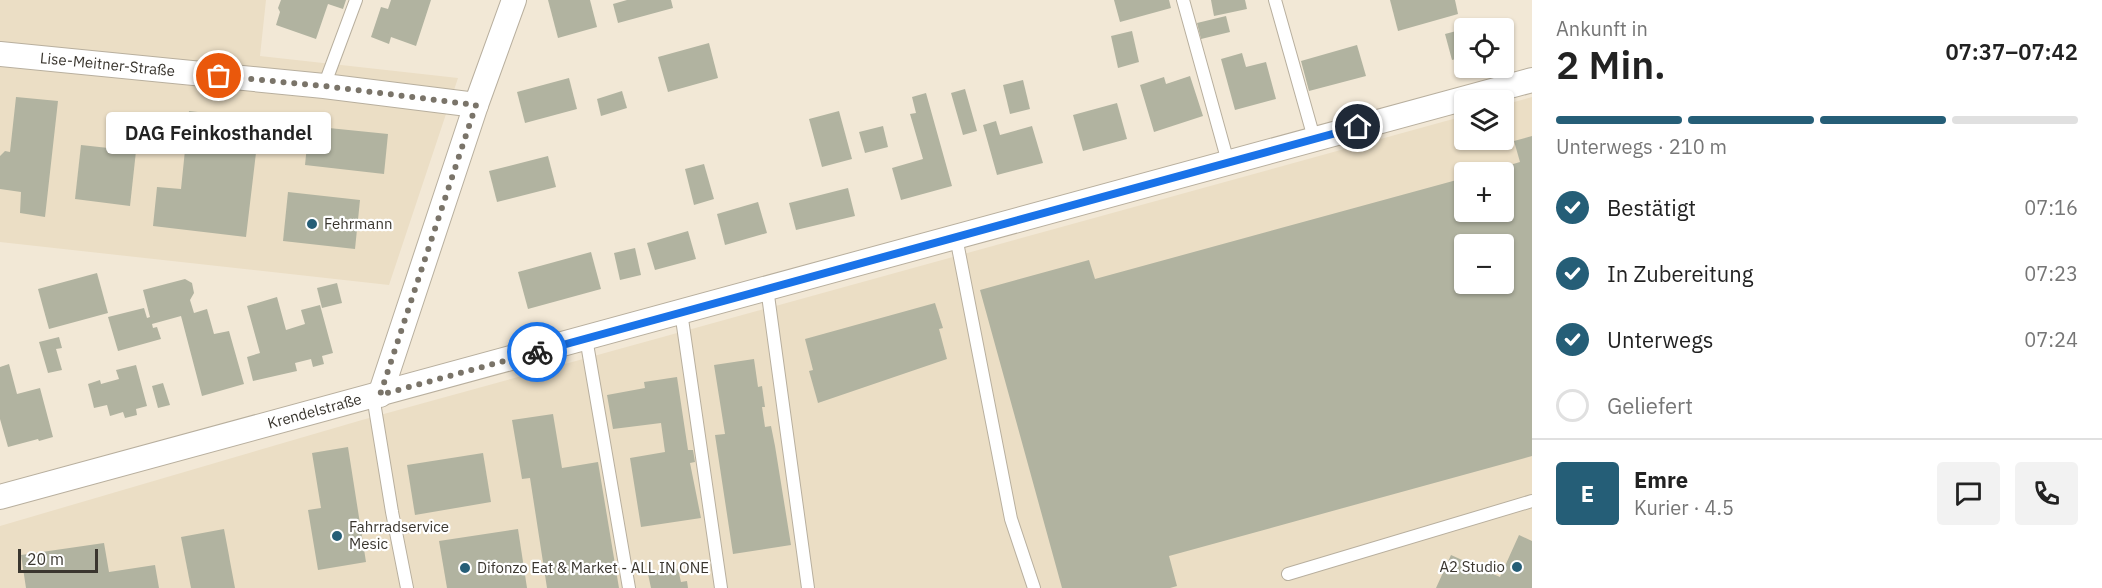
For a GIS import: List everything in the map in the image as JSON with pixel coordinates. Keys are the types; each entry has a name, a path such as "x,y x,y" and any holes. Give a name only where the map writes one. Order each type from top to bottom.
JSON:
{"street":[{"path":"376,396 514,0"},
{"name":"Lise-Meitner-Straße","path":"0,54 324,86 476,105"},
{"name":"Krendelstraße","path":"0,497 1532,80"}],"lane":[{"path":"324,86 356,0"},
{"path":"1183,0 1228,162"},
{"path":"1275,0 1314,138"},
{"path":"956,237 1011,519 1034,588"},
{"path":"767,288 808,588"},
{"path":"681,312 721,588"},
{"path":"586,338 629,588"},
{"path":"376,396 392,512 407,588"},
{"path":"1288,574 1532,501"}],"shaded area":[{"path":"0,0 266,0 260,56 458,78 389,285 0,242"},
{"path":"1532,97 1532,588 0,588 0,526 362,420 1454,119 1454,150 1514,150 1514,102"}],"building":[{"path":"281,0 346,0 343,9 328,4 316,39 276,25"},
{"path":"391,0 431,0 416,46 391,37 389,44 371,37 381,7 388,9"},
{"path":"548,0 590,0 597,27 558,38"},
{"path":"627,0 671,0 673,8 618,23 613,4"},
{"path":"1114,0 1169,0 1171,8 1120,22"},
{"path":"1211,0 1245,0 1247,9 1214,16"},
{"path":"1390,0 1455,0 1458,14 1398,31"},
{"path":"1226,16 1230,32 1201,39 1197,23"},
{"path":"1132,31 1139,62 1118,68 1111,36"},
{"path":"1454,32 1454,60 1452,60 1445,34"},
{"path":"709,43 718,78 668,92 658,57"},
{"path":"1357,45 1366,76 1309,91 1301,61"},
{"path":"1242,53 1246,67 1266,62 1276,99 1235,110 1221,59"},
{"path":"1190,76 1203,116 1154,132 1140,85 1164,77 1166,84"},
{"path":"569,78 577,109 525,123 517,92"},
{"path":"1023,80 1030,109 1010,114 1003,85"},
{"path":"965,89 977,131 963,135 951,93"},
{"path":"622,91 627,108 601,116 597,99"},
{"path":"926,93 952,186 901,200 892,168 923,159 910,114 916,113 912,97"},
{"path":"16,97 58,101 45,217 20,213 21,192 0,189 0,156 5,151 10,152"},
{"path":"1117,103 1127,139 1083,151 1073,115"},
{"path":"189,111 260,119 246,237 153,226 157,187 181,189"},
{"path":"839,111 852,159 822,167 809,119"},
{"path":"996,121 1000,135 1032,126 1043,163 997,175 983,125"},
{"path":"309,126 388,134 384,174 305,165"},
{"path":"883,126 888,147 865,153 859,132"},
{"path":"1532,136 1532,456 1169,556 1177,586 1170,588 1062,588 980,290 1089,260 1095,279 1454,181 1454,222 1514,222 1514,164 1520,162 1514,141"},
{"path":"81,145 136,151 130,206 75,199"},
{"path":"548,156 556,187 497,202 489,171"},
{"path":"704,164 714,199 694,205 685,169"},
{"path":"848,188 855,216 796,230 789,203"},
{"path":"288,192 360,200 355,249 283,241"},
{"path":"758,202 767,233 725,245 717,214"},
{"path":"688,231 696,259 655,270 647,243"},
{"path":"635,248 641,275 620,280 614,253"},
{"path":"591,252 601,289 528,309 518,272"},
{"path":"97,273 108,313 49,329 38,289"},
{"path":"185,279 192,283 194,293 190,300 194,313 207,309 214,334 229,331 244,384 202,396 181,316 152,324 153,328 157,327 161,339 118,351 108,317 144,308 147,318 150,317 143,290"},
{"path":"337,283 342,303 322,308 317,288"},
{"path":"277,297 286,330 305,324 301,310 320,305 333,353 322,356 324,364 313,367 311,359 295,363 297,371 253,381 247,357 260,353 247,306"},
{"path":"935,303 943,328 939,329 947,359 818,403 809,371 813,370 805,339"},
{"path":"59,337 62,348 56,349 62,370 48,373 39,342"},
{"path":"754,359 758,387 762,386 765,427 771,426 775,446 791,545 733,554 715,435 725,434 714,365"},
{"path":"9,364 17,394 40,388 53,437 8,447 0,419 0,367"},
{"path":"136,365 147,406 136,409 137,415 125,418 123,412 110,416 107,405 94,408 88,384 100,380 101,384 119,379 116,370"},
{"path":"677,377 688,450 693,450 695,462 690,463 701,518 641,527 630,458 665,452 661,423 613,429 607,395 645,388 644,382"},
{"path":"163,383 170,405 158,408 152,386"},
{"path":"553,414 562,468 598,462 619,588 547,588 530,478 522,479 512,420"},
{"path":"348,447 366,562 318,570 308,510 321,508 312,453"},
{"path":"483,453 491,502 415,515 407,465"},
{"path":"224,529 235,588 191,588 181,537"},
{"path":"518,529 527,588 447,588 439,541"},
{"path":"1519,535 1532,541 1532,588 1436,588 1451,555 1500,577"},
{"path":"104,543 109,572 155,565 159,588 26,588 21,555"},
{"path":"678,569 681,582 687,581 688,588 651,588 648,574"}],"way so far":[{"path":"219,76 324,86 476,105 380,395 537,352"}],"place":[{"name":"DAG Feinkosthandel","path":"219,76"},
{"name":"Fehrmann","path":"312,224"},
{"name":"Fahrradservice Mesic","path":"337,536"},
{"name":"A2 Studio","path":"1517,567"},
{"name":"Difonzo Eat & Market - ALL IN ONE","path":"465,568"}],"route":[{"path":"537,352 1358,127"}]}
